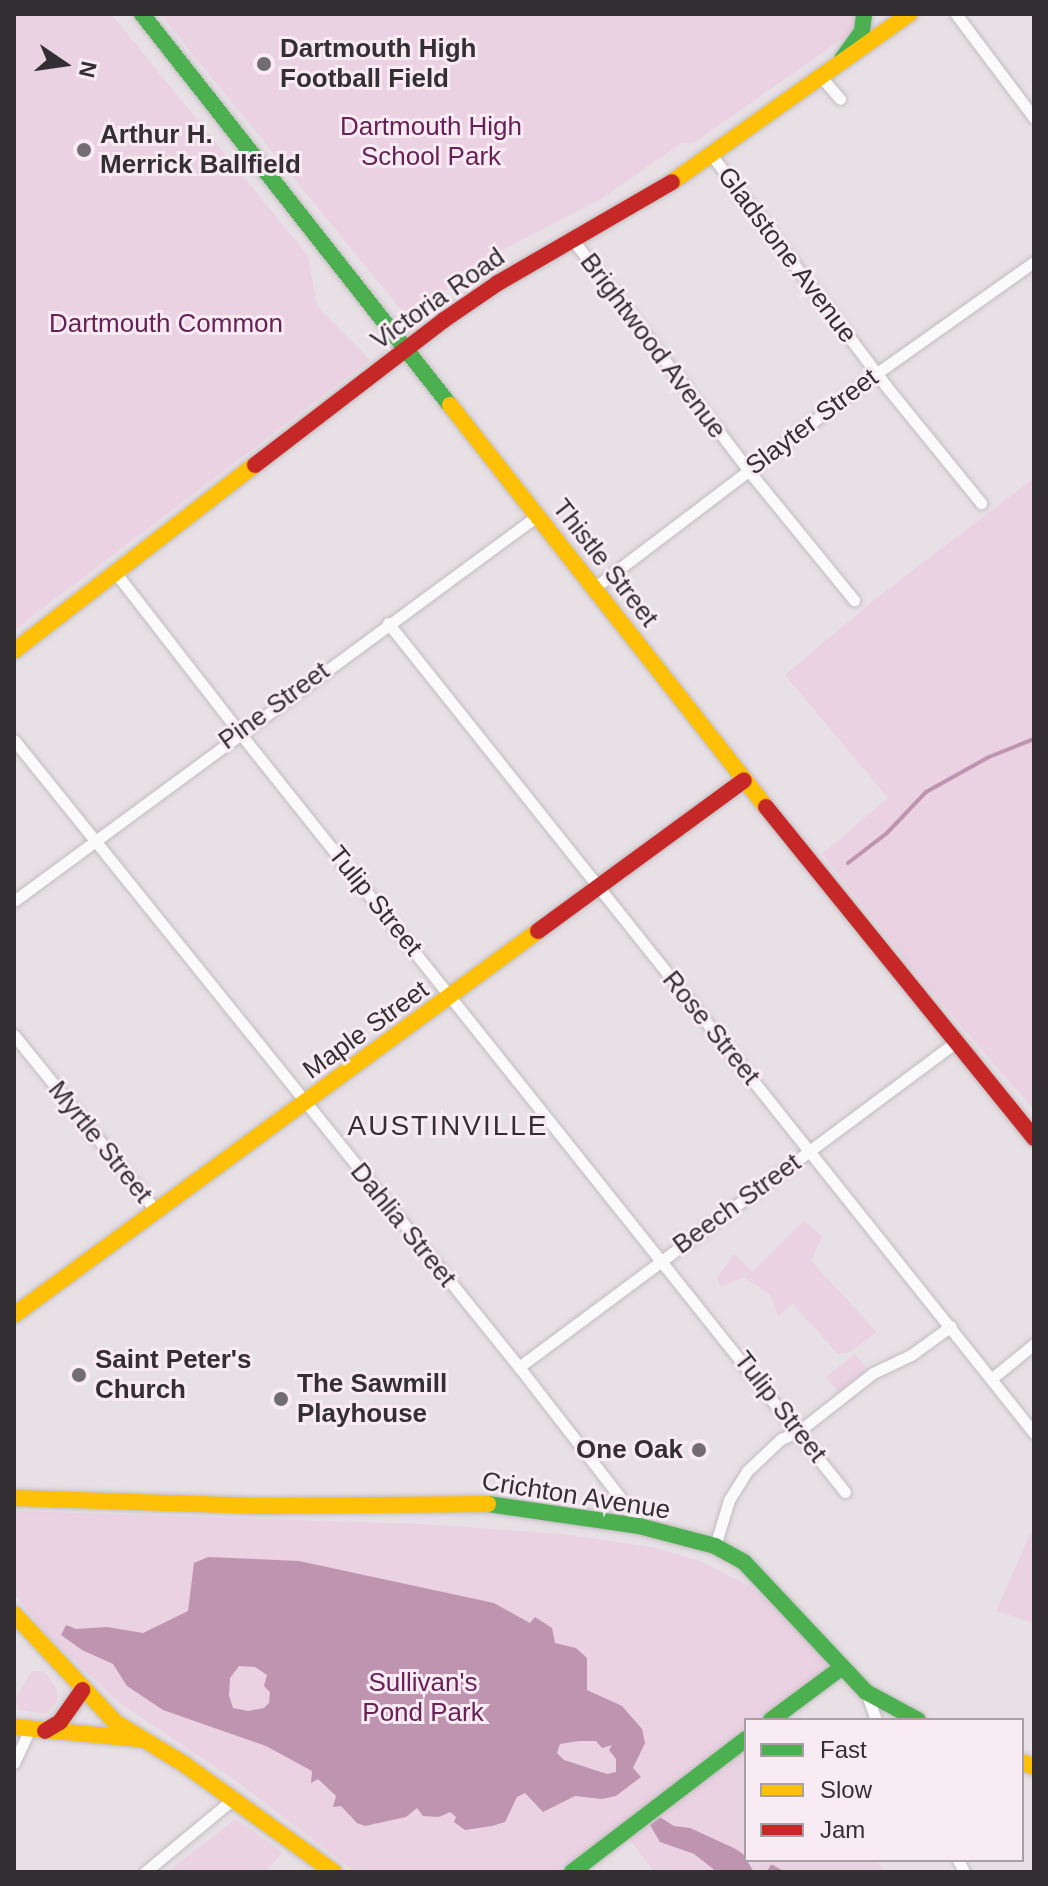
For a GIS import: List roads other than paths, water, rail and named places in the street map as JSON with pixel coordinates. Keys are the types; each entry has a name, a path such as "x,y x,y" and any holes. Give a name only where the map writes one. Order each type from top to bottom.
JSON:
{"main road":[{"name":"Thistle Street","path":"142,14 407,347 744,780 1034,1138"},
{"path":"842,59 862,31 864,14"},
{"name":"Victoria Road","path":"14,651 407,347 498,283 713,157 842,59 909,14"},
{"name":"Maple Street","path":"14,1315 306,1104 744,780"},
{"name":"Crichton Avenue","path":"14,1498 259,1506 460,1502 533,1508 639,1526 715,1546 744,1562 866,1692 914,1718"},
{"path":"14,1614 115,1722 234,1798 334,1872"},
{"path":"774,1718 841,1668"},
{"path":"29,1730 60,1722 82,1690"},
{"path":"29,1730 140,1740"},
{"path":"572,1872 744,1741"}],"street":[{"path":"956,14 1034,118"},
{"path":"821,77 840,99"},
{"name":"Gladstone Avenue","path":"713,157 877,373 981,503"},
{"name":"Brightwood Avenue","path":"573,240 748,470 854,600"},
{"name":"Slayter Street","path":"594,588 877,373 1034,262"},
{"name":"Pine Street","path":"14,901 239,732 537,516"},
{"name":"Tulip Street","path":"115,572 845,1492"},
{"name":"Rose Street","path":"388,623 849,1198 930,1307 951,1326 1034,1433"},
{"name":"Dahlia Street","path":"14,740 93,842 519,1367 634,1515 639,1526"},
{"name":"Myrtle Street","path":"14,1035 156,1211"},
{"name":"Beech Street","path":"519,1367 956,1042"},
{"path":"715,1546 729,1500 747,1471 781,1439 799,1431 873,1373 911,1355 951,1326"},
{"path":"991,1379 1034,1344"},
{"path":"866,1692 875,1718"},
{"path":"14,1763 29,1730"},
{"path":"145,1872 234,1798"}],"waterway":[{"path":"848,863 887,833 926,792 989,757 1034,739"},
{"path":"769,1872 772,1867 781,1872"}],"place":[{"name":"Dartmouth High Football Field","path":"264,64"},
{"name":"Arthur H. Merrick Ballfield","path":"84,150"},
{"name":"Saint Peter's Church","path":"79,1375"},
{"name":"The Sawmill Playhouse","path":"281,1399"},
{"name":"One Oak","path":"699,1450"}],"district":[{"name":"AUSTINVILLE","path":"448,1126"}],"park label":[{"name":"Dartmouth High School Park","path":"431,142"},
{"name":"Dartmouth Common","path":"166,324"},
{"name":"Sullivan's Pond Park","path":"423,1698"}]}
